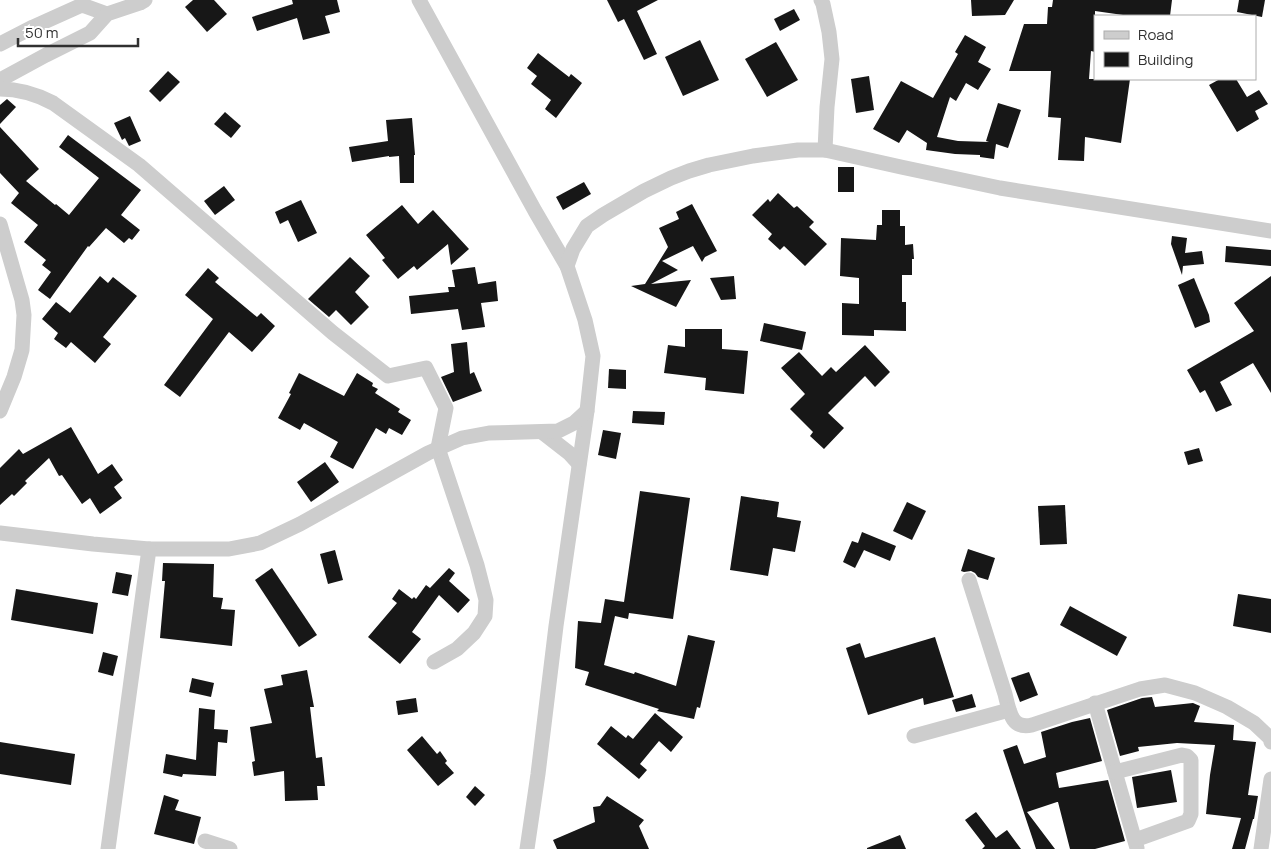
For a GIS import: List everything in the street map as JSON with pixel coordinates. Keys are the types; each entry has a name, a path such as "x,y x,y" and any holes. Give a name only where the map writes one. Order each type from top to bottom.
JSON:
{"street":[{"path":"0,80 90,33 107,14 145,0"},
{"path":"420,0 567,266 585,320 593,356 527,849"},
{"path":"821,0 829,32 832,59 825,150"},
{"path":"0,44 82,3 107,14"},
{"path":"82,3 90,33"},
{"path":"0,89 24,91 53,103 140,165 333,333 388,376 426,368 446,408 438,448 477,565 486,600 485,616 474,633 457,649 434,662"},
{"path":"567,266 587,226 644,191 689,170 754,156 798,150 825,150 1000,188 1271,231"},
{"path":"0,224 22,300 24,324 22,350 14,377 0,411"},
{"path":"0,533 149,549 229,549 260,542 300,524 428,453 462,438 489,433 558,431 574,423 587,410"},
{"path":"542,432 569,453 579,464"},
{"path":"108,849 149,549"},
{"path":"969,580 1006,694 1009,710 1015,722 1019,725 1026,726 1095,703 1140,690 1166,685 1194,693 1227,707 1254,723 1270,738 1271,742"},
{"path":"1095,703 1115,772 1136,844 1188,822 1192,814 1191,760 1187,756 1182,755 1115,772"},
{"path":"914,736 1009,710"},
{"path":"1261,849 1271,779"},
{"path":"205,841 230,849"}],"building":[{"path":"193,0 214,0 227,14 207,32 185,7"},
{"path":"292,0 337,0 340,12 325,16 330,33 303,40 297,18 257,31 252,17 293,4"},
{"path":"607,0 658,0 637,11 657,54 644,60 624,19 618,22"},
{"path":"971,0 1014,0 1005,15 972,16"},
{"path":"1053,0 1172,0 1170,15 1123,15 1095,11 1094,52 1091,51 1089,79 1130,80 1121,143 1085,137 1084,161 1058,160 1061,118 1048,117 1051,71 1009,71 1024,24 1047,24 1048,7 1052,7"},
{"path":"1239,0 1265,0 1262,17 1237,12"},
{"path":"794,9 800,20 780,31 774,19"},
{"path":"965,35 986,47 978,62 991,69 978,90 966,83 956,101 950,97 937,137 958,141 989,142 986,141 998,103 1021,110 1008,148 996,144 994,159 980,157 980,155 926,150 927,143 907,130 899,143 873,129 901,81 933,98 958,54 955,52"},
{"path":"700,40 719,80 683,96 665,57"},
{"path":"776,42 798,80 767,97 745,59"},
{"path":"538,53 569,77 571,74 582,83 556,118 545,109 551,100 531,84 537,76 527,68"},
{"path":"168,71 180,82 160,102 149,91"},
{"path":"869,76 874,110 856,113 851,79"},
{"path":"1218,80 1237,80 1247,97 1259,90 1268,104 1255,111 1259,119 1237,132 1209,85"},
{"path":"7,99 16,107 0,124 0,105"},
{"path":"225,112 241,126 231,138 214,124"},
{"path":"130,116 141,141 129,146 125,138 122,140 114,123"},
{"path":"412,118 415,155 414,183 400,183 399,156 352,162 349,147 388,141 386,120"},
{"path":"0,127 39,169 26,181 69,215 99,178 59,147 68,135 141,190 121,215 140,230 132,240 129,238 124,243 106,228 88,246 50,299 38,290 51,272 42,265 46,260 24,242 38,225 11,203 19,193 0,173"},
{"path":"838,167 854,167 854,192 838,192"},
{"path":"584,182 591,194 563,210 556,197"},
{"path":"224,186 235,200 215,215 204,201"},
{"path":"778,193 794,208 797,206 814,222 809,227 827,244 805,266 784,246 780,250 768,239 772,234 752,215 768,199 770,202"},
{"path":"301,200 317,233 298,242 288,220 280,224 275,212"},
{"path":"692,204 717,251 705,257 702,262 693,246 662,261 678,270 651,284 691,280 676,307 631,286 645,284 668,247 659,228 679,219 676,212"},
{"path":"402,205 418,224 433,210 469,249 451,265 448,244 417,270 414,266 398,279 382,260 385,258 366,235"},
{"path":"882,210 900,210 900,226 905,226 905,245 913,244 912,275 902,275 902,302 906,302 906,331 874,330 874,336 842,335 842,303 859,304 859,278 840,276 841,238 876,240 877,225 882,225"},
{"path":"1172,236 1187,238 1185,253 1202,251 1204,264 1183,266 1182,275 1171,244"},
{"path":"1226,246 1271,250 1271,266 1225,262"},
{"path":"350,257 370,276 355,292 369,307 351,325 336,310 329,317 308,299"},
{"path":"475,267 478,284 496,281 498,301 481,303 485,327 462,330 458,309 411,314 409,296 449,292 448,287 455,287 452,270"},
{"path":"208,268 219,278 215,282 257,317 261,313 275,326 252,352 229,332 180,397 164,385 213,319 185,295"},
{"path":"100,276 108,283 113,277 137,296 103,337 111,344 95,363 71,342 66,348 54,339 58,333 42,319 56,302 70,313"},
{"path":"734,276 736,299 721,300 710,278"},
{"path":"1271,276 1271,393 1253,363 1220,382 1232,405 1216,412 1205,390 1200,393 1187,370 1254,331 1234,303"},
{"path":"1194,278 1210,322 1195,328 1178,285"},
{"path":"764,323 806,332 802,350 760,341"},
{"path":"685,329 722,329 722,349 748,351 744,394 705,390 706,378 664,373 668,345 685,347"},
{"path":"467,342 470,374 474,372 482,391 453,402 441,377 454,372 451,344"},
{"path":"865,345 890,372 875,387 865,376 828,413 844,428 824,449 810,436 813,432 790,409 805,394 781,368 799,352 822,376 831,367 836,372"},
{"path":"609,369 626,370 626,389 608,388"},
{"path":"299,373 344,396 357,373 373,383 372,386 378,389 375,393 400,409 398,412 411,420 402,435 389,428 386,434 376,428 353,469 330,457 338,442 304,423 300,430 278,418 291,394 289,393"},
{"path":"633,411 665,412 664,425 632,423"},
{"path":"71,427 98,474 112,464 123,480 114,487 122,498 100,514 90,498 82,504 62,475 59,476 49,458 25,481 27,483 14,496 12,494 0,505 0,468 19,449 23,454"},
{"path":"603,430 621,433 616,459 598,455"},
{"path":"1199,448 1203,461 1188,465 1184,452"},
{"path":"325,462 339,482 311,502 297,482"},
{"path":"640,491 690,498 673,619 629,613 628,619 615,616 604,665 634,674 635,672 676,686 688,635 715,641 700,708 697,707 694,719 657,711 659,709 585,685 589,672 575,668 578,621 601,623 605,599 624,602"},
{"path":"741,496 779,502 777,517 801,521 795,552 773,548 768,576 730,570"},
{"path":"907,502 926,511 912,540 893,531"},
{"path":"1065,505 1067,544 1040,545 1038,506"},
{"path":"862,532 896,546 890,561 864,550 855,568 843,562 852,541 858,543"},
{"path":"968,549 995,558 988,580 978,577 971,571 961,571"},
{"path":"335,550 343,580 328,584 320,554"},
{"path":"163,563 214,564 213,597 223,598 221,609 235,610 232,646 160,638 165,581 162,581"},
{"path":"272,568 317,635 299,647 255,580"},
{"path":"449,568 455,573 449,581 470,600 458,613 439,595 412,632 421,639 400,664 368,637 397,603 392,599 399,589 412,599 414,597 416,599 426,585 430,588"},
{"path":"116,572 132,575 128,596 112,593"},
{"path":"16,589 98,603 93,634 11,620"},
{"path":"1238,594 1271,599 1271,633 1233,626"},
{"path":"1070,606 1127,637 1117,656 1060,625"},
{"path":"935,637 954,697 924,705 923,698 868,715 846,648 860,643 865,658"},
{"path":"103,652 118,656 113,676 98,672"},
{"path":"307,670 314,707 310,707 316,758 322,757 325,786 317,786 318,800 285,801 284,771 254,776 252,762 255,761 250,727 272,723 264,689 283,685 281,675"},
{"path":"1029,672 1038,695 1020,702 1011,678"},
{"path":"192,678 214,683 211,697 189,692"},
{"path":"972,694 976,707 956,712 952,700"},
{"path":"1152,697 1155,707 1193,703 1200,706 1194,722 1234,725 1233,740 1256,742 1248,795 1258,796 1254,819 1245,849 1232,849 1241,818 1206,814 1215,745 1177,743 1138,747 1139,751 1120,756 1107,710 1142,698"},
{"path":"416,698 418,712 398,715 396,701"},
{"path":"199,708 215,710 214,729 228,730 227,743 218,742 216,776 183,774 182,777 163,773 166,754 196,760"},
{"path":"655,713 683,737 671,752 659,741 640,764 647,770 639,779 597,744 611,726 626,738 628,735 633,739"},
{"path":"1090,718 1102,761 1056,773 1059,788 1108,780 1125,841 1095,849 1070,849 1057,802 1027,812 1055,849 1036,849 1003,750 1017,745 1024,764 1046,757 1041,732"},
{"path":"422,736 437,754 440,751 447,761 445,763 454,773 438,786 407,750"},
{"path":"0,742 75,754 71,785 0,774"},
{"path":"1171,770 1177,802 1137,808 1132,777"},
{"path":"475,786 485,795 475,806 466,797"},
{"path":"164,795 179,800 175,810 201,817 194,844 154,834"},
{"path":"607,796 644,820 639,826 649,849 557,849 553,840 595,822 593,807 600,806"},
{"path":"976,812 996,838 1007,830 1021,849 982,849 985,846 965,820"},
{"path":"900,835 906,849 867,849 867,848"}]}
